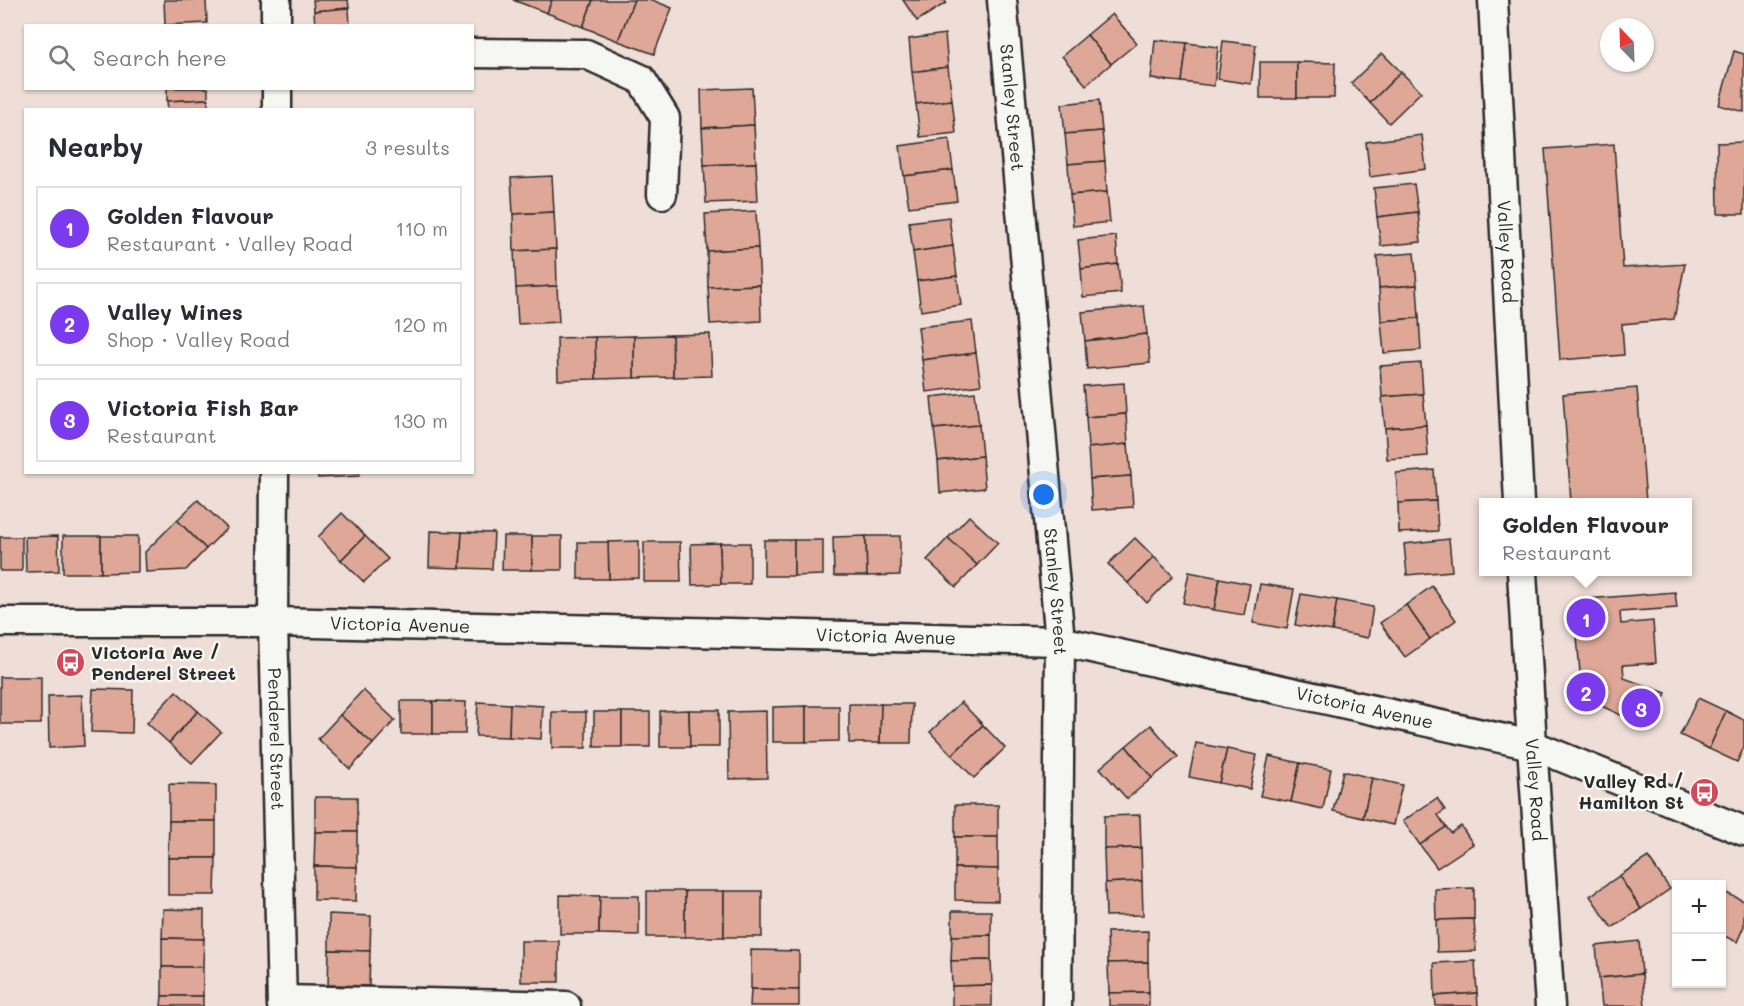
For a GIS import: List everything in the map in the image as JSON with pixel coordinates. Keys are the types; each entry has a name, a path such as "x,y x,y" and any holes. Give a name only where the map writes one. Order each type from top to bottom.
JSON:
{"street":[{"path":"276,0 276,24"},
{"name":"Stanley Street","path":"1002,0 1060,641 1058,1006"},
{"name":"Valley Road","path":"1492,0 1519,498"},
{"path":"474,52 586,54 641,79 665,118 662,194"},
{"path":"277,90 277,108"},
{"name":"Penderel Street","path":"274,474 273,622 282,1003"},
{"name":"Valley Road","path":"1522,576 1550,1006"},
{"name":"Victoria Avenue","path":"0,622 273,622 1060,641 1532,745 1744,831"},
{"path":"282,1003 566,1006"}],"building":[{"path":"164,0 206,0 207,23 165,24"},
{"path":"313,0 348,0 349,8 314,11"},
{"path":"513,0 552,0 547,13"},
{"path":"552,0 593,0 583,27 547,13"},
{"path":"593,0 634,0 618,41 583,27"},
{"path":"634,0 652,0 672,8 654,54 618,41"},
{"path":"903,0 945,0 946,3 917,21"},
{"path":"349,8 350,24 315,24 314,11"},
{"path":"1112,14 1137,43 1111,64 1087,35"},
{"path":"945,34 948,67 912,72 909,39"},
{"path":"1087,35 1111,64 1086,85 1062,56"},
{"path":"1155,40 1187,43 1182,82 1151,79"},
{"path":"1223,41 1256,45 1251,84 1218,79"},
{"path":"1187,43 1218,47 1214,86 1182,82"},
{"path":"1734,51 1744,54 1744,112 1719,105"},
{"path":"1382,53 1401,72 1370,103 1351,83"},
{"path":"1260,62 1297,62 1297,98 1260,98"},
{"path":"1297,62 1335,63 1334,98 1297,98"},
{"path":"948,67 952,100 916,104 912,72"},
{"path":"1401,72 1421,92 1389,123 1370,103"},
{"path":"752,88 754,125 702,128 701,90"},
{"path":"167,90 208,90 208,99 167,101"},
{"path":"208,99 208,108 168,108 167,101"},
{"path":"952,100 956,133 920,137 916,104"},
{"path":"1099,100 1102,131 1065,134 1062,104"},
{"path":"754,125 756,163 704,165 702,128"},
{"path":"1102,131 1105,161 1068,164 1065,134"},
{"path":"1422,135 1426,169 1370,177 1366,142"},
{"path":"949,139 953,170 904,176 900,146"},
{"path":"1744,142 1744,214 1718,214 1717,143"},
{"path":"1614,144 1623,268 1685,264 1674,319 1622,324 1624,355 1560,360 1545,149"},
{"path":"1105,161 1107,192 1070,195 1068,164"},
{"path":"756,163 758,201 706,203 704,165"},
{"path":"953,170 957,201 909,207 904,176"},
{"path":"552,176 554,212 513,214 511,178"},
{"path":"1414,184 1418,212 1377,217 1374,188"},
{"path":"1107,192 1110,222 1073,226 1070,195"},
{"path":"756,211 758,248 707,251 705,214"},
{"path":"554,212 556,249 514,251 513,214"},
{"path":"1418,212 1421,242 1381,246 1377,217"},
{"path":"949,217 953,246 913,252 909,222"},
{"path":"1116,236 1118,264 1081,269 1078,240"},
{"path":"953,246 957,276 917,281 913,252"},
{"path":"758,248 760,285 708,287 707,251"},
{"path":"556,249 557,286 516,288 514,251"},
{"path":"1414,253 1417,285 1379,288 1377,256"},
{"path":"1118,264 1121,293 1083,297 1081,269"},
{"path":"957,276 961,305 921,311 917,281"},
{"path":"760,285 761,321 710,324 708,287"},
{"path":"1417,285 1419,318 1381,321 1379,288"},
{"path":"557,286 559,322 518,324 516,288"},
{"path":"1144,306 1147,334 1085,341 1082,312"},
{"path":"1419,318 1421,350 1384,353 1381,321"},
{"path":"972,321 976,353 922,360 918,327"},
{"path":"710,334 712,376 673,377 672,335"},
{"path":"1147,334 1150,363 1087,369 1085,341"},
{"path":"672,335 673,377 634,378 634,336"},
{"path":"634,336 634,378 596,379 595,337"},
{"path":"595,337 596,379 558,380 557,338"},
{"path":"976,353 981,385 926,392 922,360"},
{"path":"1421,363 1423,394 1382,397 1380,366"},
{"path":"1124,383 1126,414 1086,417 1083,386"},
{"path":"1637,388 1646,498 1571,498 1563,394"},
{"path":"975,392 979,425 934,429 931,397"},
{"path":"1423,394 1426,425 1385,428 1382,397"},
{"path":"1126,414 1128,444 1088,448 1086,417"},
{"path":"979,425 982,456 938,461 934,429"},
{"path":"1426,425 1428,456 1387,459 1385,428"},
{"path":"1128,444 1131,476 1090,479 1088,448"},
{"path":"982,456 985,488 940,493 938,461"},
{"path":"1434,470 1436,501 1398,503 1396,473"},
{"path":"318,474 359,474 359,476 318,478"},
{"path":"1131,476 1133,507 1092,510 1090,479"},
{"path":"198,500 227,528 206,549 177,520"},
{"path":"1436,501 1438,531 1399,533 1398,503"},
{"path":"342,513 365,536 341,560 318,537"},
{"path":"969,516 998,543 977,565 948,538"},
{"path":"177,520 206,549 186,570 146,572 145,552"},
{"path":"430,531 462,532 460,568 429,567"},
{"path":"462,532 494,533 492,569 460,568"},
{"path":"58,536 59,571 26,572 25,537"},
{"path":"63,536 101,536 101,573 63,573"},
{"path":"101,536 138,536 138,572 101,573"},
{"path":"365,536 388,559 364,582 341,560"},
{"path":"503,536 532,536 532,570 502,570"},
{"path":"532,536 562,536 562,570 532,570"},
{"path":"866,536 867,576 834,576 833,537"},
{"path":"866,536 900,536 900,575 867,576"},
{"path":"0,537 22,537 22,571 0,571"},
{"path":"948,538 977,565 956,587 927,560"},
{"path":"1135,538 1154,557 1128,583 1108,564"},
{"path":"1449,539 1452,571 1407,575 1404,544"},
{"path":"764,540 794,540 794,576 764,576"},
{"path":"794,540 823,540 823,575 794,576"},
{"path":"639,541 639,578 609,579 608,542"},
{"path":"578,542 608,542 609,579 578,579"},
{"path":"644,542 680,542 681,582 644,582"},
{"path":"720,543 721,584 692,585 691,544"},
{"path":"720,543 750,543 750,584 721,584"},
{"path":"1154,557 1173,576 1147,603 1128,583"},
{"path":"1189,572 1220,578 1214,610 1183,603"},
{"path":"1220,578 1250,584 1244,615 1214,610"},
{"path":"1260,584 1294,589 1287,629 1253,623"},
{"path":"1432,586 1456,620 1430,639 1406,605"},
{"path":"1675,592 1677,608 1620,612 1621,624 1653,621 1656,663 1623,665 1624,678 1666,693 1651,729 1582,697 1574,600"},
{"path":"1301,594 1337,600 1332,631 1295,625"},
{"path":"1337,600 1373,607 1368,638 1332,631"},
{"path":"1406,605 1430,639 1405,657 1380,623"},
{"path":"0,677 41,677 41,724 0,724"},
{"path":"93,689 133,690 132,733 91,732"},
{"path":"363,690 395,720 373,744 340,715"},
{"path":"176,691 198,711 169,743 147,723"},
{"path":"82,695 84,746 49,748 48,696"},
{"path":"1698,698 1726,711 1709,749 1680,735"},
{"path":"401,701 433,701 433,734 401,734"},
{"path":"433,701 466,702 465,734 433,734"},
{"path":"478,702 510,704 509,737 476,736"},
{"path":"961,702 983,725 952,755 930,732"},
{"path":"510,704 543,706 541,739 509,737"},
{"path":"849,704 881,704 880,743 849,743"},
{"path":"881,704 912,704 911,743 880,743"},
{"path":"806,706 806,742 773,742 773,707"},
{"path":"806,706 839,706 839,741 806,742"},
{"path":"689,710 690,747 660,747 660,711"},
{"path":"689,710 719,710 719,747 690,747"},
{"path":"198,711 221,732 192,763 169,743"},
{"path":"766,711 767,778 729,779 728,712"},
{"path":"1726,711 1744,720 1744,747 1737,762 1709,749"},
{"path":"552,712 586,712 586,748 552,748"},
{"path":"594,712 622,712 622,747 594,747"},
{"path":"622,712 650,712 650,747 622,747"},
{"path":"340,715 373,744 350,769 318,739"},
{"path":"983,725 1005,748 974,778 952,755"},
{"path":"1151,725 1178,757 1152,778 1126,746"},
{"path":"1196,743 1227,749 1219,783 1189,777"},
{"path":"1126,746 1152,778 1127,799 1100,768"},
{"path":"1227,749 1257,755 1250,789 1219,783"},
{"path":"1269,756 1300,763 1291,802 1260,796"},
{"path":"1300,763 1331,769 1323,809 1291,802"},
{"path":"1343,771 1372,778 1363,818 1333,811"},
{"path":"1372,778 1402,785 1393,825 1363,818"},
{"path":"169,784 216,785 216,821 169,821"},
{"path":"315,797 357,797 357,832 315,832"},
{"path":"1437,798 1445,810 1438,815 1446,827 1420,845 1403,821"},
{"path":"955,805 998,805 998,837 955,837"},
{"path":"1140,815 1141,848 1104,849 1104,816"},
{"path":"169,821 216,821 216,858 168,858"},
{"path":"1461,826 1473,844 1437,868 1420,845 1446,827 1451,833"},
{"path":"315,832 357,832 357,867 314,866"},
{"path":"955,837 998,837 998,869 955,868"},
{"path":"1141,848 1142,881 1105,883 1104,849"},
{"path":"1648,857 1670,889 1641,909 1619,876"},
{"path":"168,858 216,858 215,895 168,895"},
{"path":"314,866 357,867 356,901 314,900"},
{"path":"955,868 998,869 998,901 955,900"},
{"path":"1619,876 1641,909 1612,928 1590,896"},
{"path":"1142,881 1143,915 1106,916 1105,883"},
{"path":"1474,888 1474,919 1436,920 1435,889"},
{"path":"647,891 685,891 685,937 647,937"},
{"path":"685,891 724,891 724,937 685,937"},
{"path":"724,891 762,891 762,937 724,937"},
{"path":"1726,893 1744,901 1744,926 1737,942 1726,937"},
{"path":"560,895 600,896 599,934 560,934"},
{"path":"600,896 639,896 639,935 599,934"},
{"path":"163,909 204,910 204,939 162,938"},
{"path":"952,911 991,911 991,935 952,936"},
{"path":"329,914 371,916 370,951 329,950"},
{"path":"1474,919 1476,951 1437,952 1436,920"},
{"path":"1148,931 1148,962 1108,963 1107,932"},
{"path":"991,935 991,960 951,961 952,936"},
{"path":"162,938 204,939 203,967 162,967"},
{"path":"521,941 559,941 559,982 521,982"},
{"path":"1639,941 1642,974 1599,978 1596,946"},
{"path":"329,950 370,951 369,986 328,985"},
{"path":"751,950 799,951 799,990 751,989"},
{"path":"991,960 992,985 952,986 951,961"},
{"path":"1475,961 1477,993 1435,996 1434,963"},
{"path":"1148,962 1149,992 1109,993 1108,963"},
{"path":"162,967 203,967 203,996 162,996"},
{"path":"1642,974 1645,1006 1602,1006 1599,978"},
{"path":"992,985 992,1006 952,1006 952,986"},
{"path":"751,989 799,990 799,1006 750,1006"},
{"path":"1149,992 1149,1006 1109,1006 1109,993"},
{"path":"1477,993 1478,1006 1436,1006 1435,996"},
{"path":"162,996 203,996 203,1006 161,1006"}],"place":[{"name":"Golden Flavour","path":"1586,618"},
{"name":"Victoria Ave / Penderel Street","path":"70,663"},
{"name":"Valley Wines","path":"1586,692"},
{"name":"Victoria Fish Bar","path":"1641,708"},
{"name":"Valley Rd / Hamilton St","path":"1705,792"}]}
